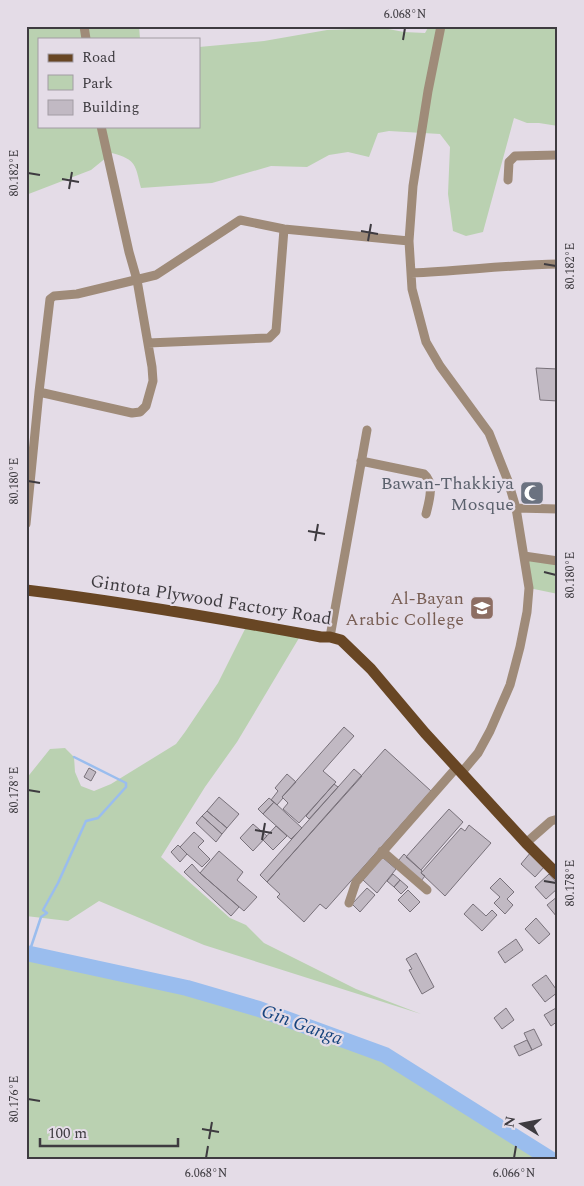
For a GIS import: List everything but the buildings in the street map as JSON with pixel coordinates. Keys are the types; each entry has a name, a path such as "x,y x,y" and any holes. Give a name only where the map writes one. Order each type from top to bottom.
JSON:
{"main road":[{"name":"Gintota Plywood Factory Road","path":"26,590 98,599 341,640 371,669 425,733 558,875"}],"street":[{"path":"349,903 356,882 382,851 460,769 478,753 510,685 527,612 529,588 516,508 508,481 490,433 440,366 426,342 412,289 409,241 412,186 428,92 442,26"},
{"path":"39,392 132,413 140,412 146,406 153,381 137,280 100,128"},
{"path":"508,180 509,162 515,156 558,155"},
{"path":"26,524 50,299 54,296 77,294 156,275 240,220 284,229 409,241"},
{"path":"148,343 269,338 276,331 284,229"},
{"path":"411,273 558,264"},
{"path":"330,637 367,430"},
{"path":"361,461 424,474 428,477 431,490 426,514"},
{"path":"516,508 558,509"},
{"path":"524,556 558,561"},
{"path":"526,843 551,820 558,819"},
{"path":"382,851 427,890"}],"green space":[{"path":"26,26 139,26 140,38 38,38 38,128 200,128 200,47 264,41 327,30 383,28 425,33 429,26 558,27 558,126 527,123 514,118 483,232 466,236 453,231 448,194 450,147 440,134 389,131 378,133 369,157 348,152 329,155 307,167 271,166 212,183 141,188 134,164 126,158 112,153 91,170 26,195"},
{"path":"524,556 558,561 558,594 529,588"},
{"path":"248,623 302,633 237,742 205,787 161,857 230,918 246,925 264,943 356,989 421,1014 204,945 99,901 68,921 26,916 26,779 50,749 65,748 74,757 75,772 81,786 94,791 111,784 176,744 218,683"},
{"path":"26,953 187,988 259,1009 385,1055 552,1160 26,1160"}],"waterway":[{"path":"29,953 41,917 47,913 43,910 58,883 86,821 98,818 126,787 126,783 74,757"},
{"name":"Gin Ganga","path":"26,953 187,988 259,1009 385,1055 552,1160"}],"place":[{"name":"Bawan-Thakkiya Mosque","path":"532,493"},
{"name":"Al-Bayan Arabic College","path":"482,608"}]}
